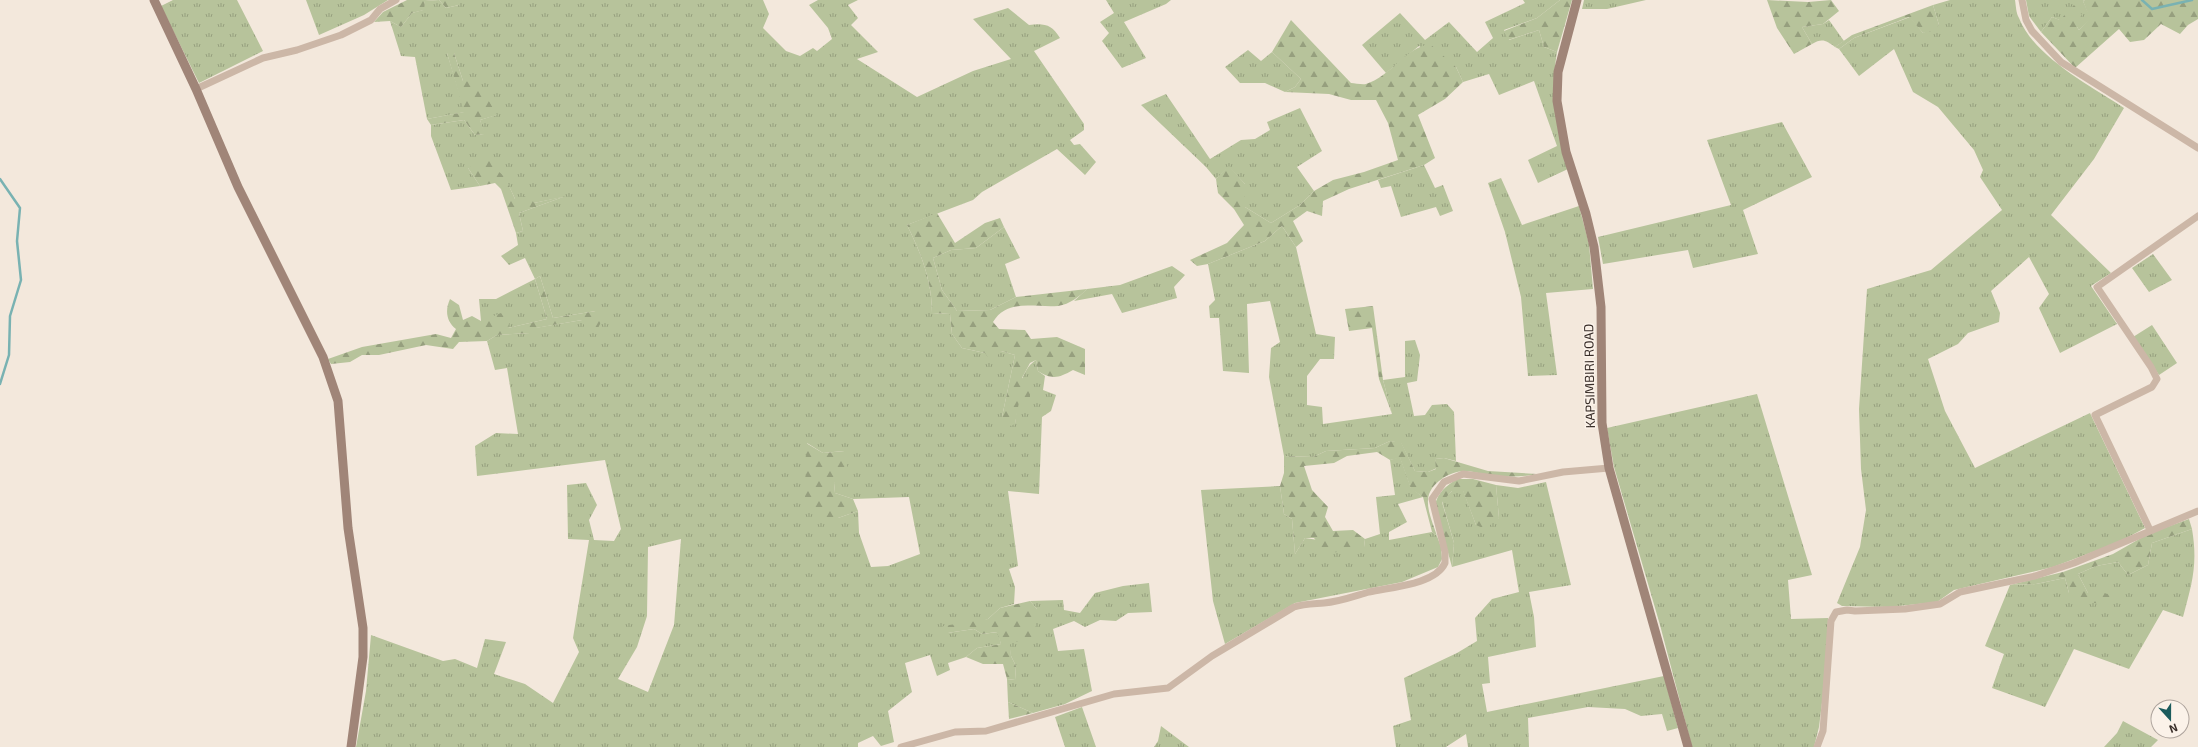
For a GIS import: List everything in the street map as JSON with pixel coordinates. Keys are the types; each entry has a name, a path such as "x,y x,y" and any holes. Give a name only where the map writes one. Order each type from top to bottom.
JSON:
{"street":[{"path":"154,0 196,89 238,187 323,357 338,401 348,528 363,628 363,657 351,747"},
{"path":"196,89 263,58 297,50 341,35 371,20 380,9 396,0"},
{"name":"KAPSIMBIRI ROAD","path":"1577,0 1558,72 1557,101 1566,152 1586,214 1594,247 1601,307 1602,422 1609,468 1688,747"},
{"path":"2022,0 2026,20 2032,31 2061,62 2198,148"},
{"path":"2150,530 2095,415 2152,387 2157,379 2151,367 2097,287 2198,216"},
{"path":"901,747 955,732 986,731 1114,694 1168,688 1212,656 1294,607 1307,603 1330,602 1373,591 1396,588 1414,583 1436,573 1445,563 1445,552 1432,499 1439,487 1453,477 1467,474 1519,481 1563,472 1609,468"},
{"path":"1817,747 1823,731 1831,621 1836,612 1847,610 1905,609 1940,604 1960,592 2035,576 2074,563 2123,544 2150,530 2198,511"}],"green space":[{"path":"173,0 237,0 263,51 199,83 161,6"},
{"path":"306,0 388,0 364,15 319,35"},
{"path":"407,0 439,0 425,1 424,10 412,13 401,27 390,21 374,22 383,12"},
{"path":"439,0 446,8 459,5 459,0 763,0 769,14 763,28 786,51 800,56 813,48 817,51 832,39 828,28 809,5 818,0 858,0 848,5 858,18 851,25 878,52 857,59 917,97 973,71 1011,59 973,19 1008,8 1029,25 1039,24 1048,26 1054,30 1060,38 1034,51 1084,124 1084,130 1070,140 1074,145 1080,144 1096,162 1085,175 1057,149 982,192 973,200 907,225 917,246 928,278 932,301 932,313 950,314 952,334 962,348 985,353 1001,351 1015,355 1002,417 1015,424 1022,380 1025,372 1036,360 1038,371 1045,376 1043,390 1056,395 1051,411 1042,417 1039,494 1008,491 1018,566 1009,569 1015,587 1014,604 1000,608 988,619 947,633 974,629 982,634 998,632 1001,644 977,648 966,657 948,663 950,670 937,676 930,655 905,663 912,692 888,711 894,742 881,746 873,736 858,743 858,747 356,747 366,691 371,635 443,661 455,659 477,668 485,639 506,642 494,674 525,684 553,703 579,652 573,638 589,540 568,539 567,485 586,483 597,505 589,520 594,540 614,541 621,529 605,460 477,476 475,446 496,433 518,434 507,368 495,370 487,341 497,335 530,333 535,328 582,320 596,311 553,318 540,276 535,279 525,258 509,265 501,256 518,245 516,233 523,231 519,213 563,197 534,203 515,199 503,176 499,173 468,168 480,186 451,190 431,136 431,125 464,120 475,135 484,134 480,120 496,115 463,81 454,53 447,53 465,112 427,119 415,57 401,56 390,21 401,27 412,13 423,10 425,1","holes":["807,443 823,453 844,451 834,483 835,493 853,499 909,497 920,554 888,566 871,567 859,533 858,511 838,518","681,539 674,625 648,692 618,679 637,647 647,616 648,547"]},
{"path":"439,0 459,0 459,5 446,8"},
{"path":"1106,0 1171,0 1166,4 1124,22 1146,58 1122,68 1102,41 1109,33 1100,22 1114,13"},
{"path":"1523,0 1560,0 1537,18 1504,30 1509,40 1539,30 1544,47 1557,52 1554,82 1555,111 1560,140 1568,169 1538,183 1528,160 1557,146 1534,81 1499,95 1489,74 1463,82 1456,67 1419,46 1386,73 1362,45 1400,13 1425,40 1449,22 1477,52 1493,38 1485,22 1525,3"},
{"path":"1560,0 1572,0 1557,52 1544,47 1539,30 1508,40 1504,31 1537,18"},
{"path":"1584,0 1646,0 1607,9 1582,9"},
{"path":"1767,0 1808,2 1831,0 1839,11 1823,24 1802,27 1812,44 1794,54 1777,28"},
{"path":"1950,0 2015,0 2018,16 2026,32 2050,58 2080,80 2124,108 2094,159 2051,215 2111,273 2091,286 2117,324 2060,353 2039,308 2049,294 2029,257 1991,291 2000,313 1999,322 1968,333 1958,344 1928,359 1945,411 1975,468 2090,413 2145,528 2119,542 2053,567 1954,590 1937,602 1889,607 1842,606 1837,603 1860,547 1866,510 1861,469 1859,409 1867,289 1931,270 2002,210 1980,177 1983,170 1974,150 1938,107 1913,92 1894,49 1859,76 1839,49 1854,38 1910,17 1923,33 1939,25 1933,5"},
{"path":"2026,0 2085,0 2083,1 2091,19 2079,30 2077,27 2052,17 2041,32 2029,16"},
{"path":"2198,0 2198,19 2188,25 2180,34 2161,24 2144,40 2130,42 2119,29 2075,68 2041,32 2052,17 2060,20 2074,5 2082,15 2077,27 2079,30 2090,19 2083,1"},
{"path":"1933,5 1939,25 1933,31 1923,33 1909,17 1854,38 1839,49 1835,47 1852,35"},
{"path":"1291,20 1351,83 1366,84 1375,80 1405,56 1430,44 1456,67 1463,82 1445,99 1418,115 1435,158 1424,165 1349,189 1323,201 1322,216 1307,211 1293,221 1303,241 1296,247 1282,226 1265,241 1208,264 1197,266 1190,260 1227,243 1244,225 1234,209 1218,193 1216,179 1229,166 1245,184 1245,207 1271,223 1300,205 1314,191 1333,180 1364,172 1398,160 1388,123 1376,100 1351,100 1329,94 1285,92 1295,87 1301,79 1272,52"},
{"path":"1829,20 1844,41 1835,47 1821,40 1812,44 1802,27 1823,24"},
{"path":"1248,50 1261,61 1272,52 1301,79 1295,87 1285,92 1265,83 1240,83 1225,67"},
{"path":"447,53 454,53 463,81 478,82 497,115 480,120 485,134 475,135 464,120 431,125 427,119 464,112"},
{"path":"1166,94 1210,159 1241,140 1255,139 1270,130 1267,122 1300,108 1322,151 1297,167 1314,191 1300,205 1271,223 1245,207 1245,184 1229,167 1216,179 1206,167 1141,105"},
{"path":"1782,122 1812,177 1743,210 1758,254 1693,268 1688,250 1603,264 1598,237 1731,205 1707,140"},
{"path":"491,156 498,171 505,177 515,199 530,195 534,203 566,196 519,213 523,231 516,233 501,189 495,183 480,186 468,168"},
{"path":"1424,165 1435,188 1443,185 1453,211 1440,216 1436,207 1401,217 1391,186 1381,188 1378,180"},
{"path":"1501,178 1522,225 1579,206 1589,244 1593,289 1546,293 1557,375 1528,376 1521,297 1505,232 1488,183"},
{"path":"937,213 955,243 985,223 1000,218 1004,227 976,248 951,250 933,258 942,290 957,311 990,310 1016,297 1087,289 1074,300 1058,306 1014,307 999,315 993,322 999,329 1025,330 1031,339 1057,337 1085,349 1085,375 1073,370 1056,377 1047,376 1038,371 1036,360 1030,363 1022,378 1030,381 1030,398 1019,402 1015,424 1005,428 1002,417 1015,355 1001,351 991,362 985,353 962,348 952,334 950,314 932,313 932,301 928,278 917,246 907,225"},
{"path":"1282,226 1296,247 1316,334 1335,337 1334,359 1320,359 1307,376 1307,405 1322,407 1323,424 1392,414 1383,380 1405,377 1405,341 1415,340 1420,355 1417,381 1407,383 1414,416 1425,415 1432,405 1447,404 1454,412 1456,461 1444,458 1435,459 1437,468 1428,472 1415,471 1401,443 1390,441 1375,448 1326,451 1313,457 1284,456 1269,377 1271,348 1280,342 1270,301 1247,304 1249,373 1223,371 1219,318 1210,318 1209,306 1215,300 1208,264 1265,241"},
{"path":"1004,227 1020,258 1005,264 1016,297 990,310 957,311 942,290 933,258 951,250 976,248"},
{"path":"2153,254 2172,280 2149,292 2132,268"},
{"path":"1172,266 1185,275 1174,287 1177,298 1122,313 1112,294 1074,301 1087,289 1120,285"},
{"path":"540,276 553,318 596,311 601,322 598,328 586,329 582,320 536,328 531,333 497,335 487,341 459,342 453,349 426,345 379,355 362,355 350,362 331,364 328,359 362,347 436,334 451,338 456,329 448,319 447,315 447,307 450,299 459,305 463,320 472,316 481,321 501,313 510,318 508,328 547,319 535,279"},
{"path":"535,279 547,319 508,328 481,321 479,299 496,299"},
{"path":"1373,306 1383,380 1392,414 1379,379 1372,328 1349,331 1345,309"},
{"path":"2152,325 2177,363 2159,375 2133,337"},
{"path":"1757,394 1812,575 1788,580 1791,619 1828,618 1827,662 1819,727 1814,747 1692,747 1660,625 1614,467 1607,428"},
{"path":"1390,441 1401,442 1415,471 1428,472 1436,469 1435,459 1444,458 1488,471 1537,474 1507,477 1461,471 1448,475 1432,488 1429,494 1428,504 1437,536 1432,532 1423,497 1411,489 1400,458 1390,460 1377,452 1347,456 1334,463 1304,466 1312,490 1328,507 1325,517 1333,531 1353,530 1365,539 1364,547 1326,554 1314,538 1305,538 1295,554 1292,519 1284,514 1280,486 1284,473 1284,456 1313,457 1326,451 1375,448"},
{"path":"806,443 823,453 845,451 848,471 834,483 835,493 853,499 858,511 838,518 814,517 805,498"},
{"path":"1400,457 1411,488 1423,497 1398,504 1407,522 1389,532 1389,540 1432,532 1437,536 1441,547 1442,559 1438,567 1402,582 1295,603 1225,644 1213,601 1201,490 1280,486 1284,514 1292,519 1295,554 1305,538 1364,547 1365,539 1380,534 1376,497 1395,495 1390,460"},
{"path":"1457,479 1473,479 1496,485 1499,518 1485,529 1476,525 1463,491 1452,491 1442,502 1454,543 1452,567 1435,505 1438,496 1443,490"},
{"path":"1546,482 1571,585 1529,592 1534,617 1536,647 1488,657 1490,683 1482,684 1487,712 1664,676 1678,728 1667,731 1662,714 1641,716 1625,709 1588,707 1528,718 1529,747 1468,747 1466,734 1446,747 1396,747 1393,726 1411,720 1404,678 1457,653 1477,641 1475,618 1492,599 1519,592 1512,550 1452,567 1454,543 1442,501 1452,491 1463,490 1476,525 1499,518 1496,485 1518,488"},
{"path":"2189,519 2192,529 2152,543 2148,565 2128,575 2118,562 2096,566 2078,574 2088,593 2113,594 2115,598 2101,604 2074,600 2069,593 2065,578 2036,584 2010,585 2063,572 2113,554 2148,534"},
{"path":"2192,529 2194,542 2193,574 2183,617 2163,610 2129,669 2074,649 2045,707 1992,688 2004,654 1985,646 2010,585 2036,584 2065,578 2069,593 2088,593 2078,574 2096,566 2118,562 2128,575 2148,565 2152,543"},
{"path":"1149,583 1152,612 1128,613 1116,621 1100,620 1085,627 1074,621 1053,629 1058,651 1084,649 1092,691 1065,704 1033,713 1008,702 1007,679 1015,680 1016,666 1011,656 1009,643 1037,609 1030,601 1063,600 1064,610 1080,613 1095,593 1123,586"},
{"path":"1030,601 1037,609 1034,639 1010,643 1011,656 1016,666 1015,680 1007,679 1003,664 983,664 966,657 977,648 1001,644 997,632 982,634 974,629 947,633 943,626 988,619 1000,608"},
{"path":"1008,702 1033,713 1009,719"},
{"path":"1082,707 1096,747 1065,747 1055,717"},
{"path":"2123,721 2150,736 2150,739 2158,740 2151,747 2104,747 2117,733"},
{"path":"1161,726 1189,747 1154,747 1158,741"}],"waterway":[{"path":"2142,0 2152,9 2192,0"},
{"path":"0,179 20,208 17,241 21,280 10,316 9,355 0,384"}]}
